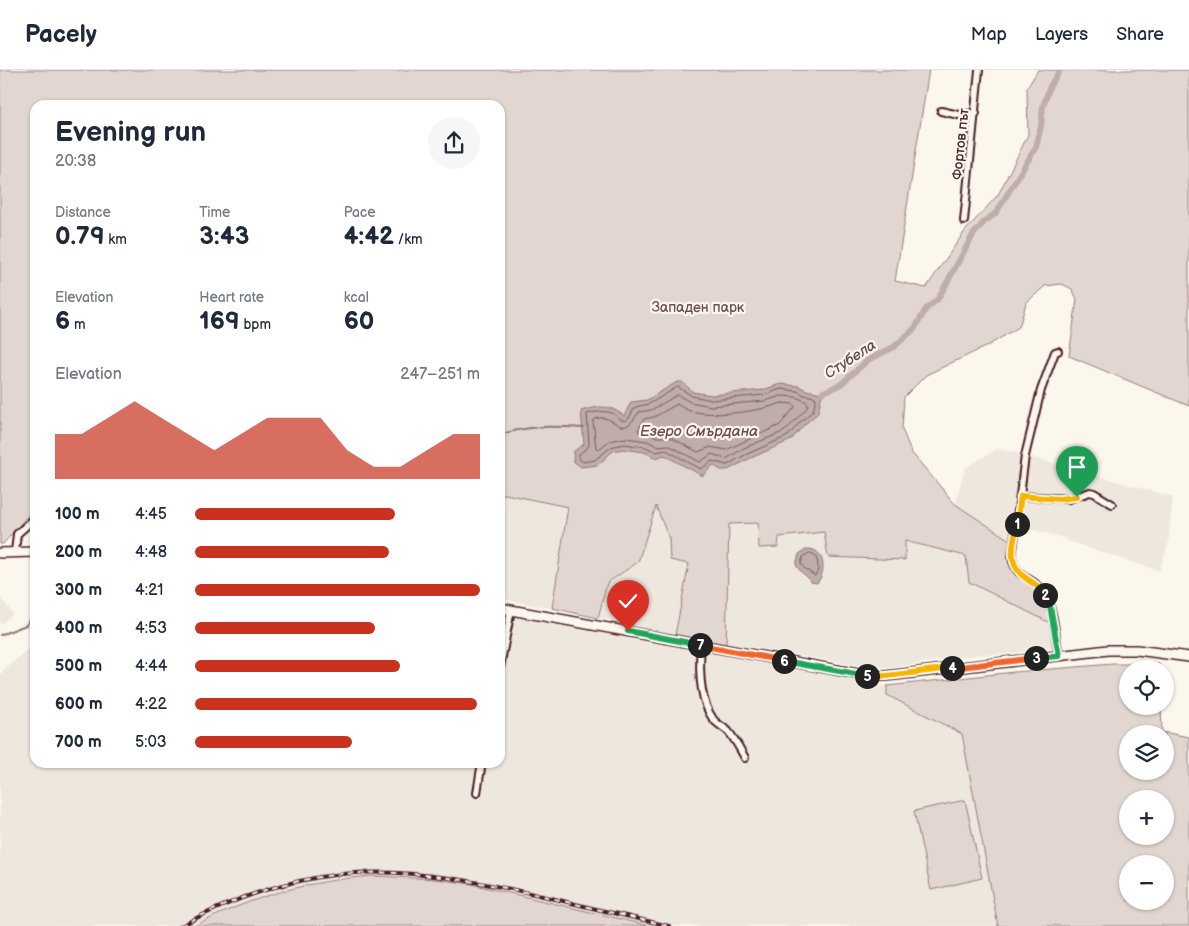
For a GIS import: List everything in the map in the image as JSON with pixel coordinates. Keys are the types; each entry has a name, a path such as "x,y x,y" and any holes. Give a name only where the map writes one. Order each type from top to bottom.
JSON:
{"street":[{"name":"Фортов път","path":"964,221 979,70"},
{"path":"941,111 959,115 976,113"},
{"path":"1058,351 1054,352 1041,390 1030,433 1025,456 1013,547 1014,565 1019,574 1044,592 1050,606 1059,656"},
{"path":"1021,496 1069,499 1090,492 1112,504"},
{"path":"14,552 17,534 30,522"},
{"path":"0,553 30,552"},
{"path":"505,609 840,672 886,676 1108,650 1137,650 1189,657"},
{"path":"505,641 511,610"},
{"path":"702,645 700,675 709,711 712,718 732,735 745,758"},
{"path":"477,793 481,768"}],"shaded area":[{"path":"997,449 1173,497 1168,545 1159,571 1068,541 1065,538 1017,526 1011,541 955,504 965,468"},
{"path":"505,494 568,507 552,608 505,600"},
{"path":"656,505 669,539 670,560 689,563 675,635 598,618 607,583 638,562"},
{"path":"758,523 759,548 779,537 824,532 828,557 905,559 905,541 966,556 969,582 1050,623 1055,648 1004,654 975,655 891,668 866,667 752,647 726,645 729,524"},
{"path":"0,597 13,614 0,625"},
{"path":"505,616 887,686 888,695 962,734 998,926 650,926 471,884 435,879 373,876 340,878 300,886 260,898 214,916 195,926 0,926 0,674 30,647 30,768 505,768"}],"green space":[{"name":"Западен парк","path":"0,70 929,70 895,281 926,288 965,231 998,195 1028,135 1027,88 1038,70 1189,70 1189,406 1069,356 1077,299 1072,289 1062,284 1045,286 1026,303 1019,327 987,346 926,375 904,397 902,429 911,452 955,504 1011,541 1018,575 1040,591 1050,623 969,582 966,556 905,541 905,560 828,557 824,532 779,537 778,547 759,548 758,523 729,524 726,645 675,635 689,564 670,560 669,539 656,506 638,562 607,583 598,618 552,608 568,507 505,494 505,100 30,100 30,513 3,544 0,544"},
{"path":"1119,664 1119,715 1161,715 1162,725 1119,725 1119,780 1174,780 1174,734 1189,737 1189,926 998,926 962,734 887,695 887,686 1014,672"},
{"path":"965,800 982,878 931,890 914,811"},
{"path":"373,876 435,879 471,884 650,926 195,926 259,898 327,881"}],"water":[{"name":"Езеро Смърдана","path":"677,382 682,382 693,392 712,395 763,390 780,384 799,386 806,390 822,393 818,413 791,440 728,470 721,470 713,465 703,476 664,455 656,458 644,452 623,449 613,451 598,465 581,467 573,461 574,451 584,444 581,411 604,407 613,409 624,416 631,402 647,400"},
{"path":"807,549 818,552 821,556 823,567 817,583 811,582 796,565 799,554"}],"waterway":[{"name":"Стубела","path":"822,393 841,384 868,360 894,347 915,328 926,309 938,299 973,235 984,222 996,213 1036,147 1043,106 1050,86 1060,70"},
{"name":"Стубела","path":"505,434 531,428 584,428"},
{"name":"Стубела","path":"0,635 26,625 30,620"}],"railway":[{"path":"181,926 219,907 279,886 321,877 369,873 421,875 473,882 525,892 669,926"}],"route":[{"path":"628,631 869,676 886,676 1059,656 1050,606 1044,592 1016,570 1012,557 1013,547 1021,496 1059,499 1077,497"}]}
